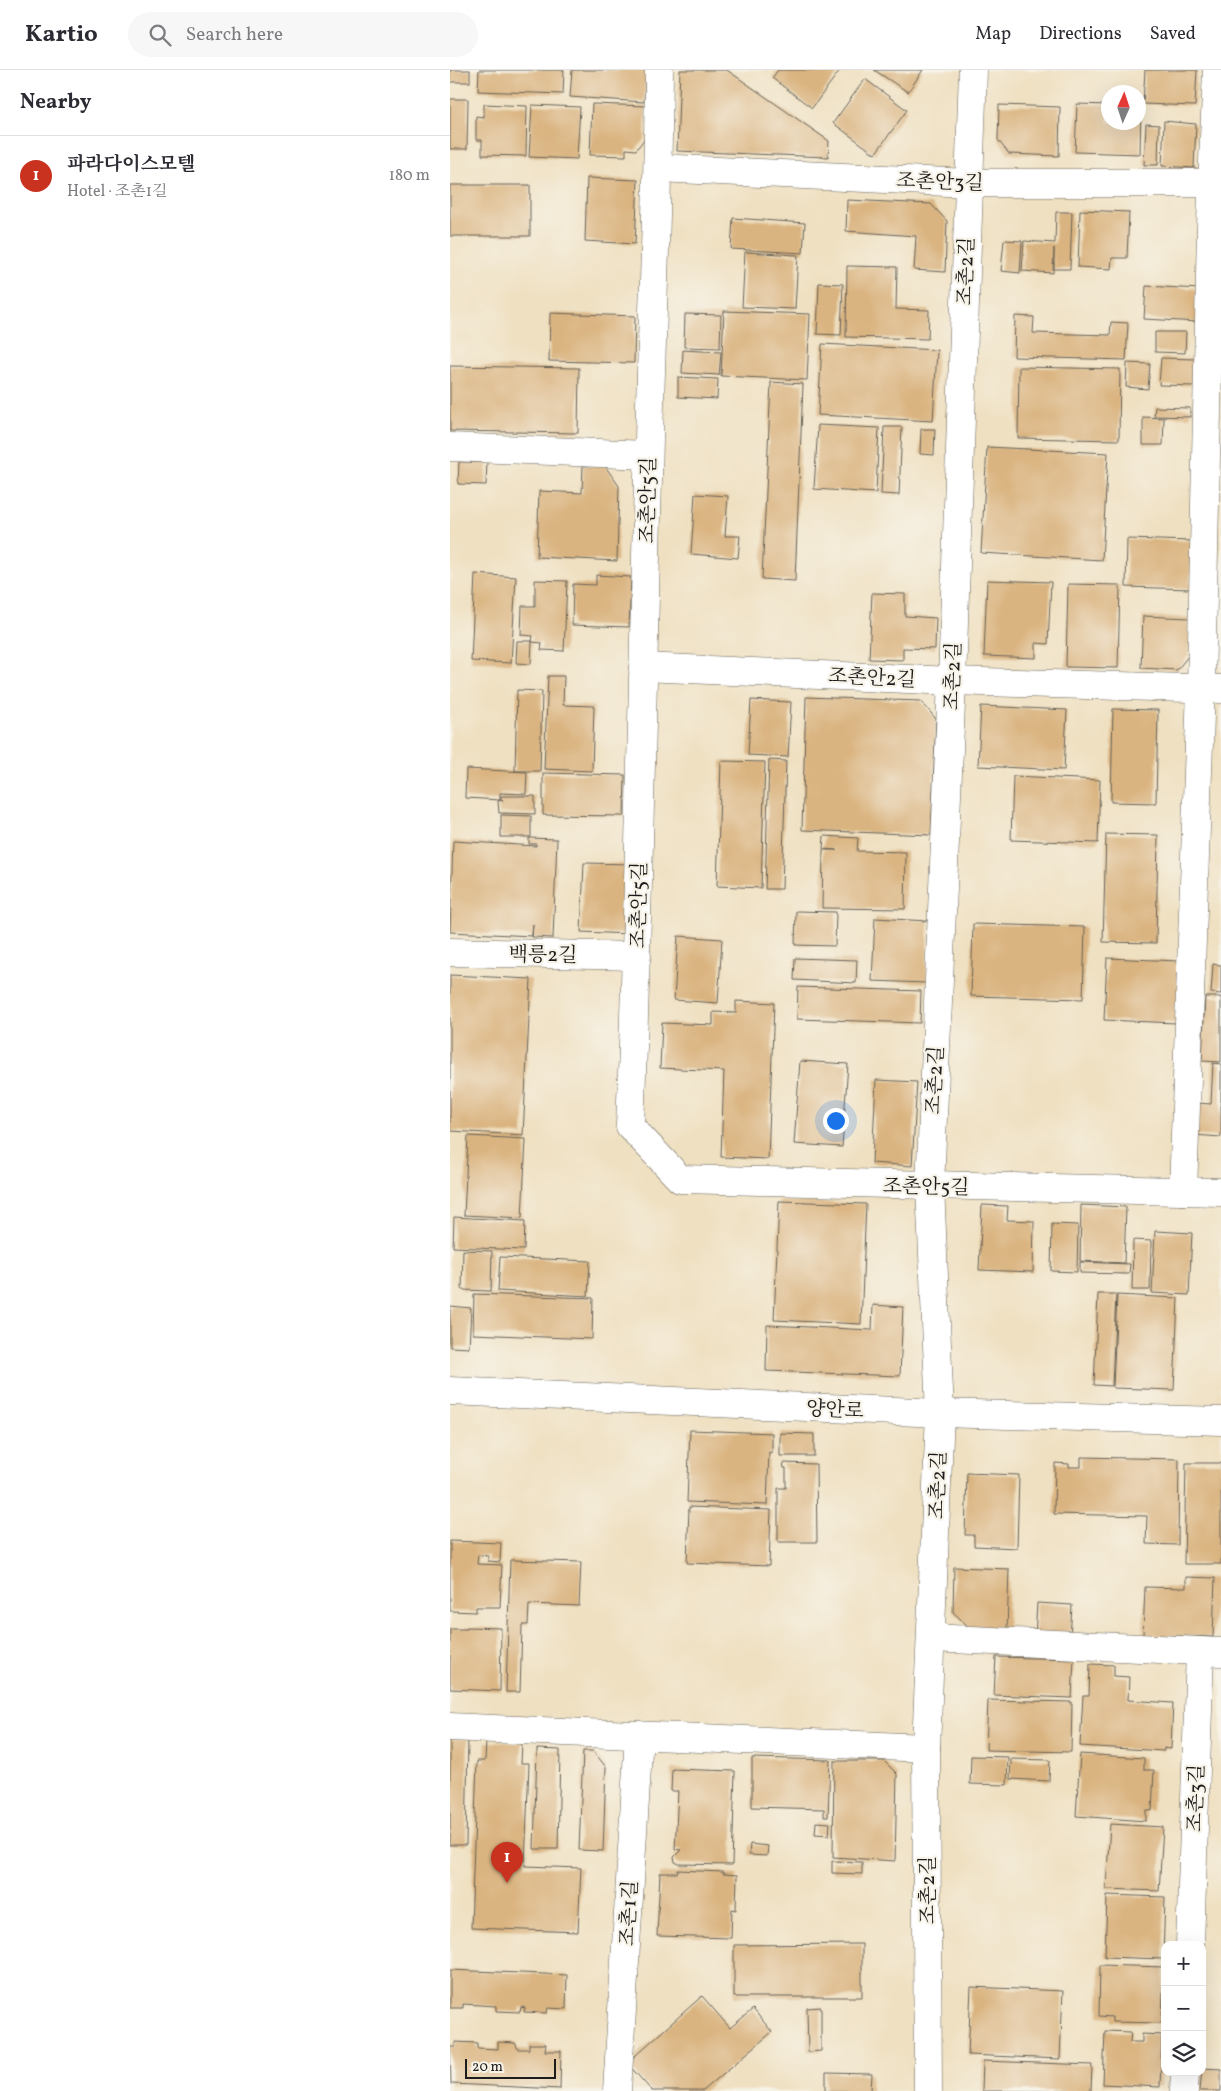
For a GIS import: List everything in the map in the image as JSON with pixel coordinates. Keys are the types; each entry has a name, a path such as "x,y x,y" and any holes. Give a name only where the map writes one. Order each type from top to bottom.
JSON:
{"street":[{"name":"조촌안5길","path":"659,70 637,956 630,1126 680,1179 1221,1192"},
{"name":"조촌2길","path":"928,2091 926,1748 940,1414 930,1186 952,681 973,70"},
{"path":"1183,1191 1211,688 1217,70"},
{"name":"조촌안3길","path":"658,168 968,183 1216,183"},
{"path":"450,448 648,455"},
{"name":"조촌안2길","path":"643,667 952,681 1211,688"},
{"name":"백릉2길","path":"450,952 637,956"},
{"name":"양안로","path":"450,1391 940,1414 1221,1421"},
{"path":"930,1638 1211,1652"},
{"name":"조촌3길","path":"1190,1941 1211,1652"},
{"path":"450,1727 926,1748"},
{"name":"조촌1길","path":"617,2091 639,1735"},
{"path":"1184,2091 1185,2076"}],"building":[{"path":"450,70 470,70 470,82 450,82"},
{"path":"479,70 564,70 563,94 478,91"},
{"path":"572,70 646,70 644,102 570,97"},
{"path":"680,70 727,70 829,141 828,157 677,151"},
{"path":"778,70 840,70 812,108 772,78"},
{"path":"874,70 923,70 908,92"},
{"path":"1145,70 1197,70 1195,106 1146,104 1146,85 1144,85"},
{"path":"865,79 907,110 875,154 833,123"},
{"path":"450,99 468,99 467,149 450,149"},
{"path":"484,104 527,106 526,156 482,155 482,140 476,140 476,116 484,117"},
{"path":"592,104 646,106 645,138 636,150 626,149 626,156 590,155"},
{"path":"1077,104 1101,105 1101,130 1140,130 1140,154 1075,152"},
{"path":"532,105 580,107 577,159 529,157"},
{"path":"999,105 1060,107 1059,156 1009,154 998,140"},
{"path":"1164,121 1196,124 1194,168 1162,166"},
{"path":"1146,124 1159,125 1158,165 1144,165"},
{"path":"587,178 638,180 635,244 585,241"},
{"path":"450,185 530,185 530,236 450,236"},
{"path":"847,200 931,204 947,221 945,272 914,270 916,236 846,231"},
{"path":"1080,210 1129,212 1127,258 1112,258 1111,269 1078,267"},
{"path":"1056,212 1072,212 1070,269 1054,269 1054,248 1053,273 1022,271 1024,241 1055,243"},
{"path":"733,218 805,223 803,253 731,249"},
{"path":"1004,240 1022,241 1020,273 1001,271"},
{"path":"745,252 798,255 795,309 742,307"},
{"path":"847,266 897,267 896,309 929,310 928,339 846,337"},
{"path":"819,283 843,284 841,335 817,334"},
{"path":"1146,286 1200,289 1199,322 1144,319"},
{"path":"724,311 810,314 807,380 721,376"},
{"path":"550,313 635,316 634,363 549,361"},
{"path":"685,314 721,315 720,348 684,347"},
{"path":"1015,316 1034,317 1033,333 1110,335 1111,322 1128,323 1126,360 1014,357"},
{"path":"1155,332 1186,332 1185,353 1155,352"},
{"path":"822,344 937,350 933,421 818,415"},
{"path":"683,350 721,352 719,375 682,373"},
{"path":"1161,358 1195,359 1194,386 1159,385"},
{"path":"1127,363 1150,364 1148,389 1126,387"},
{"path":"450,366 579,368 578,433 450,431"},
{"path":"1019,367 1120,369 1119,440 1018,438"},
{"path":"678,377 718,379 717,399 678,397"},
{"path":"771,382 803,384 795,581 762,579"},
{"path":"1155,407 1190,408 1190,417 1154,416"},
{"path":"1143,417 1164,418 1163,445 1143,445"},
{"path":"818,425 879,428 876,493 814,489"},
{"path":"884,427 902,427 899,495 881,494"},
{"path":"921,429 935,429 934,455 920,454"},
{"path":"987,447 1108,453 1102,560 981,553"},
{"path":"459,462 487,462 486,485 458,484"},
{"path":"583,465 605,466 619,486 617,561 537,557 539,491 582,493"},
{"path":"695,494 728,496 725,536 740,536 738,558 691,554"},
{"path":"1127,539 1192,541 1190,589 1126,587"},
{"path":"475,574 516,577 511,663 471,661"},
{"path":"596,575 631,577 629,627 572,625 573,584 596,585"},
{"path":"535,580 567,581 564,651 541,650 542,643 532,642 533,636 521,635 522,606 535,606"},
{"path":"987,580 1051,582 1048,644 1036,643 1036,658 984,656"},
{"path":"1068,584 1120,585 1118,668 1066,667"},
{"path":"872,593 905,594 905,616 936,618 935,649 903,648 903,660 869,659"},
{"path":"1143,616 1190,618 1189,655 1177,670 1141,668"},
{"path":"517,641 532,641 531,664 516,663"},
{"path":"548,676 564,676 563,705 594,706 592,771 544,769"},
{"path":"517,690 542,691 540,771 515,771"},
{"path":"806,697 921,701 936,719 931,835 802,830"},
{"path":"751,700 791,702 788,757 748,755"},
{"path":"981,706 1067,710 1064,770 978,766"},
{"path":"1113,709 1158,710 1156,803 1111,802"},
{"path":"769,760 786,761 782,889 765,889"},
{"path":"721,761 765,762 761,888 717,886"},
{"path":"466,769 527,772 526,794 500,793 500,800 465,798"},
{"path":"543,773 625,775 624,816 543,815"},
{"path":"1013,776 1100,780 1098,843 1011,840"},
{"path":"501,796 535,796 535,814 499,813 498,801 503,800 501,800"},
{"path":"501,815 531,816 531,837 501,837"},
{"path":"1106,834 1158,835 1156,943 1103,942"},
{"path":"824,836 858,838 857,851 906,852 905,909 822,908 823,850 837,850 823,849"},
{"path":"529,838 557,839 553,938 532,937 533,924 532,936 450,932 453,841 536,846 536,844 529,844"},
{"path":"584,863 633,864 631,934 581,932"},
{"path":"796,911 836,912 835,946 795,945"},
{"path":"875,918 928,921 926,983 872,981"},
{"path":"973,924 1085,927 1083,999 971,996"},
{"path":"678,936 722,939 718,1003 674,1000"},
{"path":"795,958 857,960 856,983 794,980"},
{"path":"1107,958 1179,961 1177,1023 1104,1020"},
{"path":"1213,964 1221,965 1221,994 1211,993"},
{"path":"450,975 531,979 523,1135 450,1131"},
{"path":"798,987 921,991 920,1023 797,1019"},
{"path":"1205,997 1221,997 1221,1062 1202,1061"},
{"path":"736,1001 774,1003 768,1159 721,1157 724,1071 660,1068 662,1023 713,1025 713,1012 736,1013"},
{"path":"800,1061 848,1064 842,1147 794,1144"},
{"path":"1213,1063 1221,1064 1221,1137 1194,1135 1197,1103 1211,1104"},
{"path":"876,1080 917,1082 912,1166 872,1163"},
{"path":"468,1136 526,1139 522,1218 464,1215"},
{"path":"779,1201 866,1204 861,1324 774,1320"},
{"path":"982,1205 1008,1206 1007,1220 1034,1221 1033,1272 979,1270"},
{"path":"1081,1205 1126,1207 1124,1263 1080,1261"},
{"path":"454,1217 525,1221 524,1250 453,1247"},
{"path":"1052,1224 1078,1225 1077,1272 1051,1271"},
{"path":"1155,1231 1192,1233 1189,1295 1152,1293"},
{"path":"1133,1240 1151,1241 1150,1290 1132,1290"},
{"path":"463,1250 492,1251 491,1291 462,1290"},
{"path":"500,1257 590,1261 588,1296 498,1291"},
{"path":"1080,1262 1130,1264 1129,1274 1080,1273"},
{"path":"474,1294 593,1298 592,1339 473,1334"},
{"path":"1098,1294 1116,1294 1112,1386 1094,1385"},
{"path":"1117,1295 1178,1298 1174,1390 1113,1388"},
{"path":"873,1305 903,1307 900,1376 766,1371 767,1325 872,1330"},
{"path":"450,1306 471,1308 469,1348 450,1347"},
{"path":"690,1430 772,1433 772,1453 769,1452 767,1505 687,1502"},
{"path":"780,1433 814,1434 814,1456 780,1456"},
{"path":"1081,1457 1179,1459 1178,1545 1146,1544 1147,1516 1054,1514 1055,1463 1069,1464 1069,1467 1081,1467"},
{"path":"783,1463 816,1464 817,1542 778,1542 778,1488 786,1488 786,1468 784,1468"},
{"path":"1186,1463 1221,1463 1221,1564 1184,1564"},
{"path":"967,1473 1019,1475 1017,1548 974,1546 974,1535 965,1535"},
{"path":"689,1507 771,1510 769,1566 687,1563"},
{"path":"450,1541 501,1543 500,1562 488,1561 488,1556 478,1555 477,1564 502,1565 500,1607 476,1607 476,1612 450,1611"},
{"path":"510,1560 581,1562 579,1606 529,1604 528,1625 522,1625 520,1692 506,1692"},
{"path":"954,1567 1009,1569 1007,1632 973,1631 953,1612"},
{"path":"1186,1577 1215,1578 1213,1637 1143,1635 1145,1587 1186,1588"},
{"path":"1037,1603 1072,1605 1070,1639 1035,1637"},
{"path":"467,1627 501,1628 500,1691 450,1689 450,1629 467,1629"},
{"path":"996,1657 1074,1659 1072,1698 994,1695"},
{"path":"1090,1664 1114,1665 1114,1676 1129,1677 1128,1700 1173,1703 1171,1749 1164,1748 1164,1751 1080,1746 1083,1696 1089,1696"},
{"path":"988,1700 1072,1702 1071,1752 986,1750"},
{"path":"450,1739 468,1739 466,1845 450,1845"},
{"path":"486,1742 522,1743 521,1763 529,1763 525,1866 581,1868 578,1932 471,1928 477,1761 485,1761"},
{"path":"537,1749 560,1750 558,1849 534,1849"},
{"path":"583,1751 593,1751 606,1767 603,1851 579,1850"},
{"path":"1080,1754 1144,1758 1144,1770 1154,1770 1152,1811 1146,1810 1146,1821 1076,1816"},
{"path":"971,1756 1008,1757 1007,1785 970,1784"},
{"path":"752,1758 830,1760 828,1817 824,1817 824,1809 752,1807"},
{"path":"1011,1759 1050,1760 1049,1781 1010,1779"},
{"path":"834,1761 884,1761 897,1774 895,1861 833,1857"},
{"path":"672,1769 735,1771 732,1865 679,1864 675,1862 674,1857 681,1850 675,1849 678,1791 671,1791"},
{"path":"816,1822 830,1823 829,1835 815,1834"},
{"path":"1110,1824 1163,1827 1159,1891 1106,1889"},
{"path":"750,1844 768,1846 767,1856 749,1855"},
{"path":"832,1861 862,1862 862,1874 832,1873"},
{"path":"678,1870 723,1872 723,1874 737,1875 736,1910 732,1909 731,1938 657,1936 660,1873 677,1873"},
{"path":"1107,1895 1165,1897 1161,1959 1105,1957"},
{"path":"862,1944 862,1997 734,1997 734,1945"},
{"path":"1100,1965 1161,1967 1161,2023 1112,2022 1112,2017 1099,2016"},
{"path":"450,1970 567,1975 566,2009 548,2008 547,2013 524,2012 525,2008 521,2007 520,2012 496,2011 496,2006 463,2004 463,2008 450,2008"},
{"path":"971,1987 1063,1991 1060,2059 968,2055"},
{"path":"702,1996 730,2028 753,2009 772,2032 703,2091 652,2091 627,2063"},
{"path":"821,2007 821,2051 808,2052 807,2008"},
{"path":"1105,2031 1131,2032 1130,2042 1142,2042 1142,2034 1161,2035 1160,2087 1103,2084"},
{"path":"456,2042 477,2043 477,2048 498,2049 498,2042 515,2043 518,2049 529,2049 529,2044 546,2044 545,2051 561,2051 560,2089 451,2084 450,2047 455,2047"},
{"path":"983,2061 1092,2065 1091,2091 982,2091"},
{"path":"1206,2068 1221,2069 1221,2091 1200,2091 1201,2076 1206,2076"},
{"path":"826,2073 872,2074 871,2091 826,2091"}],"place":[{"name":"파라다이스모텔","path":"507,1883"}]}
